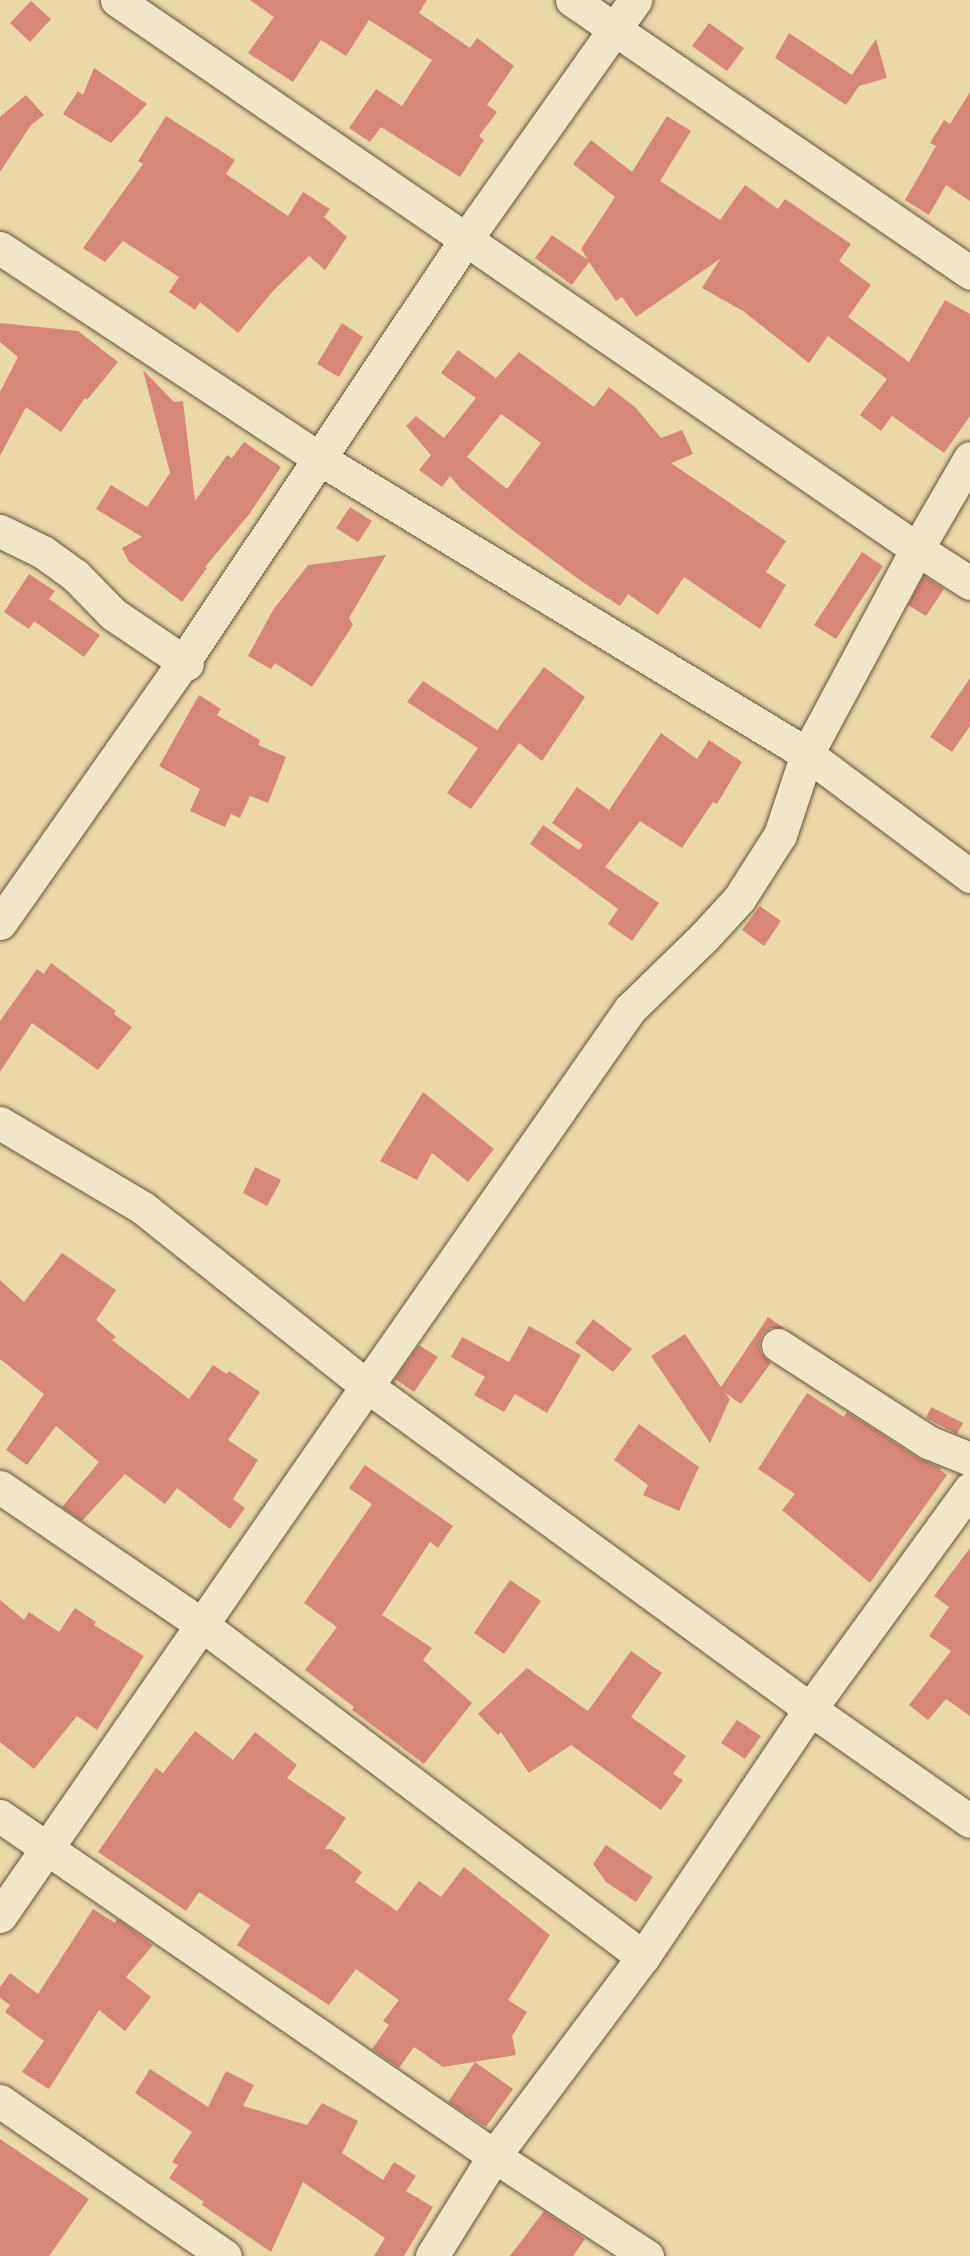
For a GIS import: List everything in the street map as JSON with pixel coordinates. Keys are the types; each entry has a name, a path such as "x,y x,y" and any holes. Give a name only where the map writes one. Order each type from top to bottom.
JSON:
{"street":[{"path":"117,0 916,549 970,583"},
{"path":"572,0 970,273"},
{"path":"0,923 185,662 466,239 635,0"},
{"path":"0,248 320,459 807,754 970,876"},
{"path":"0,1916 630,1009 704,938 739,899 780,835 807,754 916,549 970,458"},
{"path":"0,531 43,552 75,575 113,614 185,662"},
{"path":"0,1123 143,1208 368,1386 810,1709 970,1821"},
{"path":"778,1345 928,1442 970,1459"},
{"path":"0,1487 202,1625 644,1957"},
{"path":"432,2256 494,2156 644,1957 810,1709 970,1489"},
{"path":"0,1816 494,2156 647,2256"},
{"path":"0,2101 225,2256"}],"building":[{"path":"250,0 427,0 419,13 470,48 477,38 514,66 487,105 497,112 479,136 484,140 460,177 381,127 370,142 349,128 376,89 402,106 432,60 369,20 346,56 321,40 293,82 248,53 274,17"},
{"path":"31,1 51,19 30,42 10,23"},
{"path":"709,23 744,48 727,71 692,46"},
{"path":"789,33 852,75 876,39 887,78 859,86 846,105 775,58"},
{"path":"94,68 147,104 111,143 63,114 78,91 83,95"},
{"path":"970,92 970,201 946,185 929,215 905,200 936,146 930,143 944,120 950,124"},
{"path":"26,95 44,115 31,125 0,172 0,117"},
{"path":"166,116 235,160 226,174 288,216 303,192 330,209 324,217 347,237 325,270 309,256 273,291 238,333 200,302 195,310 169,292 179,277 123,241 105,262 83,248 143,164 138,161"},
{"path":"667,116 691,131 660,181 720,220 745,185 778,209 785,199 851,244 839,261 871,285 848,317 909,362 945,300 970,314 970,416 944,453 892,416 881,431 860,415 887,379 828,336 809,363 743,311 702,288 720,259 636,317 622,297 616,301 589,262 572,285 535,258 552,235 588,260 581,249 615,197 573,164 591,140 632,172"},
{"path":"0,323 78,331 118,362 87,400 85,398 61,432 26,407 0,456 0,392 18,357 0,342"},
{"path":"342,323 363,337 339,377 317,364"},
{"path":"458,350 496,378 519,352 594,407 609,387 635,407 661,438 682,430 693,454 671,463 786,541 766,572 786,585 760,629 684,577 658,615 628,594 620,606 581,581 511,529 462,490 450,476 442,487 419,470 431,455 406,426 416,416 444,438 476,398 441,373","holes":["501,414 541,443 507,489 467,457"]},
{"path":"143,370 174,402 183,401 195,501 227,455 232,458 244,442 281,467 250,513 205,567 207,568 182,602 129,562 122,548 142,537 96,509 111,485 147,507 170,473"},
{"path":"350,507 372,521 358,542 336,528"},
{"path":"862,552 883,566 836,639 814,625"},
{"path":"386,555 349,618 353,625 312,687 275,663 271,669 248,656 273,610 308,565"},
{"path":"29,574 55,591 49,599 100,635 84,657 34,621 29,629 4,612"},
{"path":"924,576 944,589 926,616 908,605"},
{"path":"544,667 585,697 542,761 519,743 471,809 447,793 478,748 407,702 423,681 497,730"},
{"path":"970,678 970,726 952,752 930,737"},
{"path":"199,695 221,709 217,715 260,740 258,745 286,757 268,803 250,796 240,818 231,814 225,827 190,811 200,789 159,766"},
{"path":"661,733 697,759 709,740 742,762 717,804 713,802 682,848 640,821 605,867 659,903 632,941 608,924 618,909 530,844 543,825 579,850 583,845 552,823 577,787 609,810"},
{"path":"760,906 781,921 764,946 742,930"},
{"path":"51,963 116,1011 114,1014 132,1027 98,1070 32,1023 0,1072 0,1021 37,969 44,974"},
{"path":"423,1092 494,1149 468,1182 432,1153 417,1180 380,1161"},
{"path":"255,1167 281,1180 267,1206 243,1193"},
{"path":"62,1253 116,1290 96,1320 116,1337 112,1340 189,1399 213,1365 227,1374 229,1371 260,1392 228,1440 258,1460 233,1499 245,1508 230,1529 177,1488 165,1504 125,1474 82,1521 62,1507 99,1462 56,1426 27,1465 6,1450 44,1394 0,1359 0,1280 24,1302"},
{"path":"768,1317 784,1328 770,1328 762,1335 759,1345 761,1353 771,1363 741,1404 724,1392 730,1399 710,1443 651,1356 685,1334 721,1387"},
{"path":"593,1319 632,1349 613,1372 575,1343"},
{"path":"529,1326 581,1355 547,1413 515,1394 504,1412 474,1395 485,1377 451,1357 462,1337 509,1362"},
{"path":"419,1345 438,1357 414,1392 395,1379"},
{"path":"807,1393 844,1417 847,1412 918,1458 941,1468 940,1470 947,1475 870,1583 782,1510 795,1494 758,1469"},
{"path":"931,1407 963,1423 957,1434 926,1418"},
{"path":"639,1424 699,1467 679,1511 643,1495 648,1485 614,1460"},
{"path":"365,1465 453,1526 438,1548 430,1542 382,1615 432,1648 423,1660 472,1703 424,1764 352,1710 354,1707 305,1670 337,1627 304,1603 372,1504 349,1488"},
{"path":"970,1548 970,1716 946,1699 928,1720 909,1705 951,1651 929,1636 949,1607 934,1596"},
{"path":"510,1580 541,1601 504,1654 474,1633"},
{"path":"0,1600 24,1620 29,1612 59,1632 75,1608 96,1622 94,1625 144,1656 97,1730 77,1716 34,1769 0,1742"},
{"path":"631,1651 662,1673 631,1717 686,1756 673,1774 683,1780 661,1810 571,1745 529,1773 501,1732 498,1735 478,1714 527,1668 588,1711"},
{"path":"737,1720 761,1736 745,1759 721,1743"},
{"path":"195,1731 233,1760 255,1732 297,1765 287,1778 346,1818 325,1849 331,1849 362,1872 355,1882 397,1911 419,1881 441,1897 464,1867 550,1935 508,2000 527,2012 512,2036 516,2055 443,2067 414,2047 399,2068 372,2049 389,2025 383,2021 399,2000 356,1969 329,2005 237,1945 250,1925 199,1892 186,1911 98,1852 156,1768 163,1773"},
{"path":"606,1845 653,1877 636,1902 606,1882 593,1864"},
{"path":"93,1909 115,1923 117,1919 153,1945 126,1977 151,1997 125,2031 99,2010 49,2089 22,2072 44,2041 5,2012 10,2005 0,1998 0,1987 10,1973 38,1994"},
{"path":"475,2062 513,2089 486,2127 448,2102"},
{"path":"150,2069 208,2107 226,2071 254,2085 243,2106 307,2125 322,2103 358,2121 342,2153 383,2180 394,2162 416,2176 406,2191 433,2207 404,2256 374,2256 385,2238 303,2182 271,2252 202,2205 204,2202 169,2178 178,2165 172,2162 192,2132 135,2093"},
{"path":"0,2139 89,2199 49,2256 0,2256"},
{"path":"544,2211 585,2239 573,2256 510,2256"}]}
